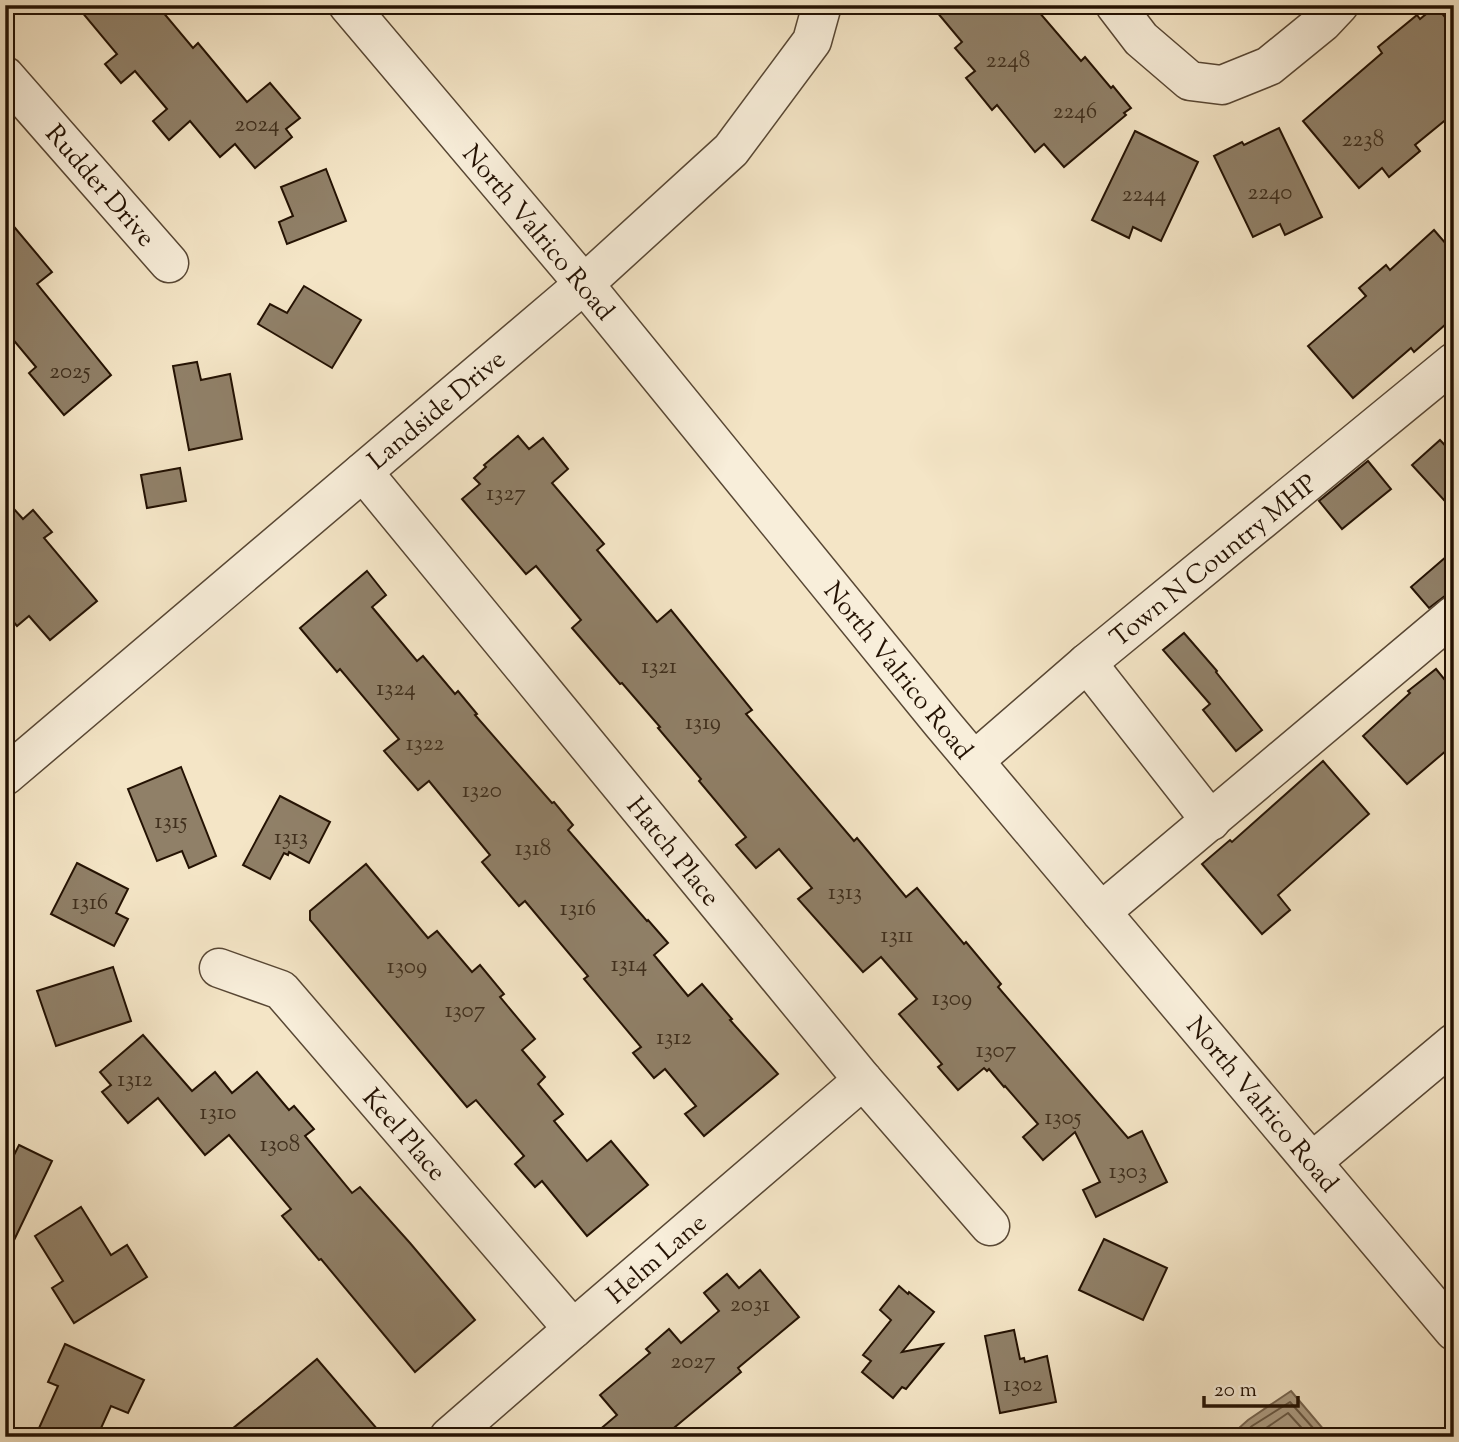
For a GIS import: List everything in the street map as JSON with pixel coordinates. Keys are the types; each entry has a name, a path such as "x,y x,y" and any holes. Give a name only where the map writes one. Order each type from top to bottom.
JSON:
{"street":[{"name":"North Valrico Road","path":"348,5 584,284 974,761 1454,1331"},
{"name":"Landside Drive","path":"11,759 363,472 584,284 731,150 812,41 822,5"},
{"path":"1115,5 1141,39 1190,81 1222,85 1269,66 1323,22 1339,5"},
{"name":"Rudder Drive","path":"5,76 169,263"},
{"name":"Town N Country MHP","path":"974,761 1087,663 1454,362"},
{"name":"Hatch Place","path":"363,472 863,1080 990,1226"},
{"path":"1101,912 1454,615"},
{"path":"1087,663 1211,821"},
{"name":"Keel Place","path":"219,968 281,990 573,1329"},
{"path":"1312,1163 1454,1043"},
{"name":"Helm Lane","path":"449,1437 863,1080"}],"water":[{"path":"1291,1391 1330,1437 1229,1437 1248,1420"}],"building":[{"path":"76,5 157,5 193,48 198,43 247,102 270,83 300,118 286,129 292,137 255,168 235,144 220,157 190,121 169,140 153,121 167,109 135,71 121,83 105,64 117,54"},
{"path":"931,5 1033,5 1081,61 1085,57 1131,108 1064,167 1044,144 1035,152 997,105 992,110 966,78 975,71 955,48 962,42"},
{"path":"1436,6 1454,28 1454,113 1415,145 1420,151 1389,177 1382,168 1359,188 1303,121 1382,53 1378,47 1417,15 1420,19"},
{"path":"1279,128 1322,217 1285,235 1280,224 1253,237 1214,156"},
{"path":"1135,131 1198,162 1161,241 1133,227 1129,238 1092,220"},
{"path":"326,169 346,221 287,244 279,222 293,216 281,187"},
{"path":"5,216 52,272 37,284 111,375 64,415 29,373 36,367 5,330"},
{"path":"1434,230 1454,253 1454,317 1414,352 1411,348 1353,398 1308,346 1366,296 1359,288 1386,265 1390,270"},
{"path":"304,286 361,320 332,368 258,324 270,304 287,313"},
{"path":"197,362 201,380 230,374 242,439 189,450 173,366"},
{"path":"518,436 529,449 543,438 568,469 552,483 604,544 597,550 657,622 671,610 752,710 746,714 854,841 857,838 906,897 917,888 964,944 966,942 1001,984 998,987 1128,1138 1142,1131 1167,1182 1096,1217 1083,1190 1100,1182 1075,1132 1043,1160 1023,1137 1038,1124 989,1069 987,1071 984,1068 958,1090 938,1067 942,1064 899,1014 917,999 881,957 863,972 798,899 812,888 779,849 756,868 736,845 746,837 699,781 701,779 658,728 660,727 572,628 581,620 536,566 526,574 462,499 480,484 474,478 486,467 484,465"},
{"path":"1440,440 1454,455 1454,511 1412,465"},
{"path":"1368,461 1391,489 1342,529 1319,501"},
{"path":"180,468 186,501 147,508 141,475"},
{"path":"5,499 23,519 33,510 52,532 44,538 97,601 50,640 29,616 17,626 5,612"},
{"path":"1454,550 1454,589 1429,608 1411,587"},
{"path":"367,571 386,595 372,607 417,661 423,656 455,694 458,691 477,714 475,715 573,825 568,830 668,943 654,955 688,996 702,984 778,1074 704,1136 685,1114 696,1106 665,1069 654,1078 633,1053 641,1047 584,979 588,976 525,901 519,906 482,862 490,855 429,781 418,790 384,751 399,739 340,669 337,672 300,628"},
{"path":"1184,633 1262,730 1236,751 1203,710 1210,704 1163,650"},
{"path":"1436,669 1454,691 1454,744 1407,784 1363,736 1410,693 1408,691"},
{"path":"1323,761 1369,814 1278,895 1290,910 1262,934 1202,864 1230,840 1232,842"},
{"path":"181,767 216,856 189,868 182,851 157,861 128,789"},
{"path":"280,796 330,822 309,863 289,852 288,855 284,853 270,879 243,865"},
{"path":"77,863 128,889 116,913 128,919 114,946 51,914"},
{"path":"366,864 428,938 437,931 472,972 480,965 504,994 500,997 535,1039 522,1050 545,1077 538,1084 563,1114 554,1121 587,1161 611,1141 648,1185 587,1236 542,1181 535,1187 515,1164 524,1156 476,1100 467,1107 310,920 310,911"},
{"path":"113,967 131,1021 56,1046 37,991"},
{"path":"143,1035 192,1091 215,1072 232,1093 257,1072 289,1110 294,1106 314,1129 305,1136 352,1193 360,1187 475,1320 415,1372 282,1216 291,1209 229,1135 205,1155 158,1098 128,1123 102,1092 111,1085 100,1072"},
{"path":"19,1145 52,1161 5,1259 5,1173"},
{"path":"81,1207 111,1255 127,1245 147,1277 74,1323 52,1288 63,1281 35,1236"},
{"path":"1104,1239 1167,1268 1143,1320 1079,1290"},
{"path":"760,1270 799,1317 738,1368 741,1372 663,1437 591,1437 617,1415 600,1395 650,1353 646,1349 669,1329 681,1343 719,1311 704,1293 727,1274 739,1288"},
{"path":"899,1286 934,1312 902,1352 943,1344 906,1389 902,1387 893,1398 862,1372 871,1361 863,1355 891,1320 880,1310"},
{"path":"1014,1330 1020,1359 1024,1358 1025,1362 1047,1356 1056,1402 1000,1413 985,1336"},
{"path":"65,1344 144,1380 128,1413 111,1406 97,1437 35,1437 58,1386 48,1382"},
{"path":"317,1359 384,1437 222,1437 263,1404"}]}
